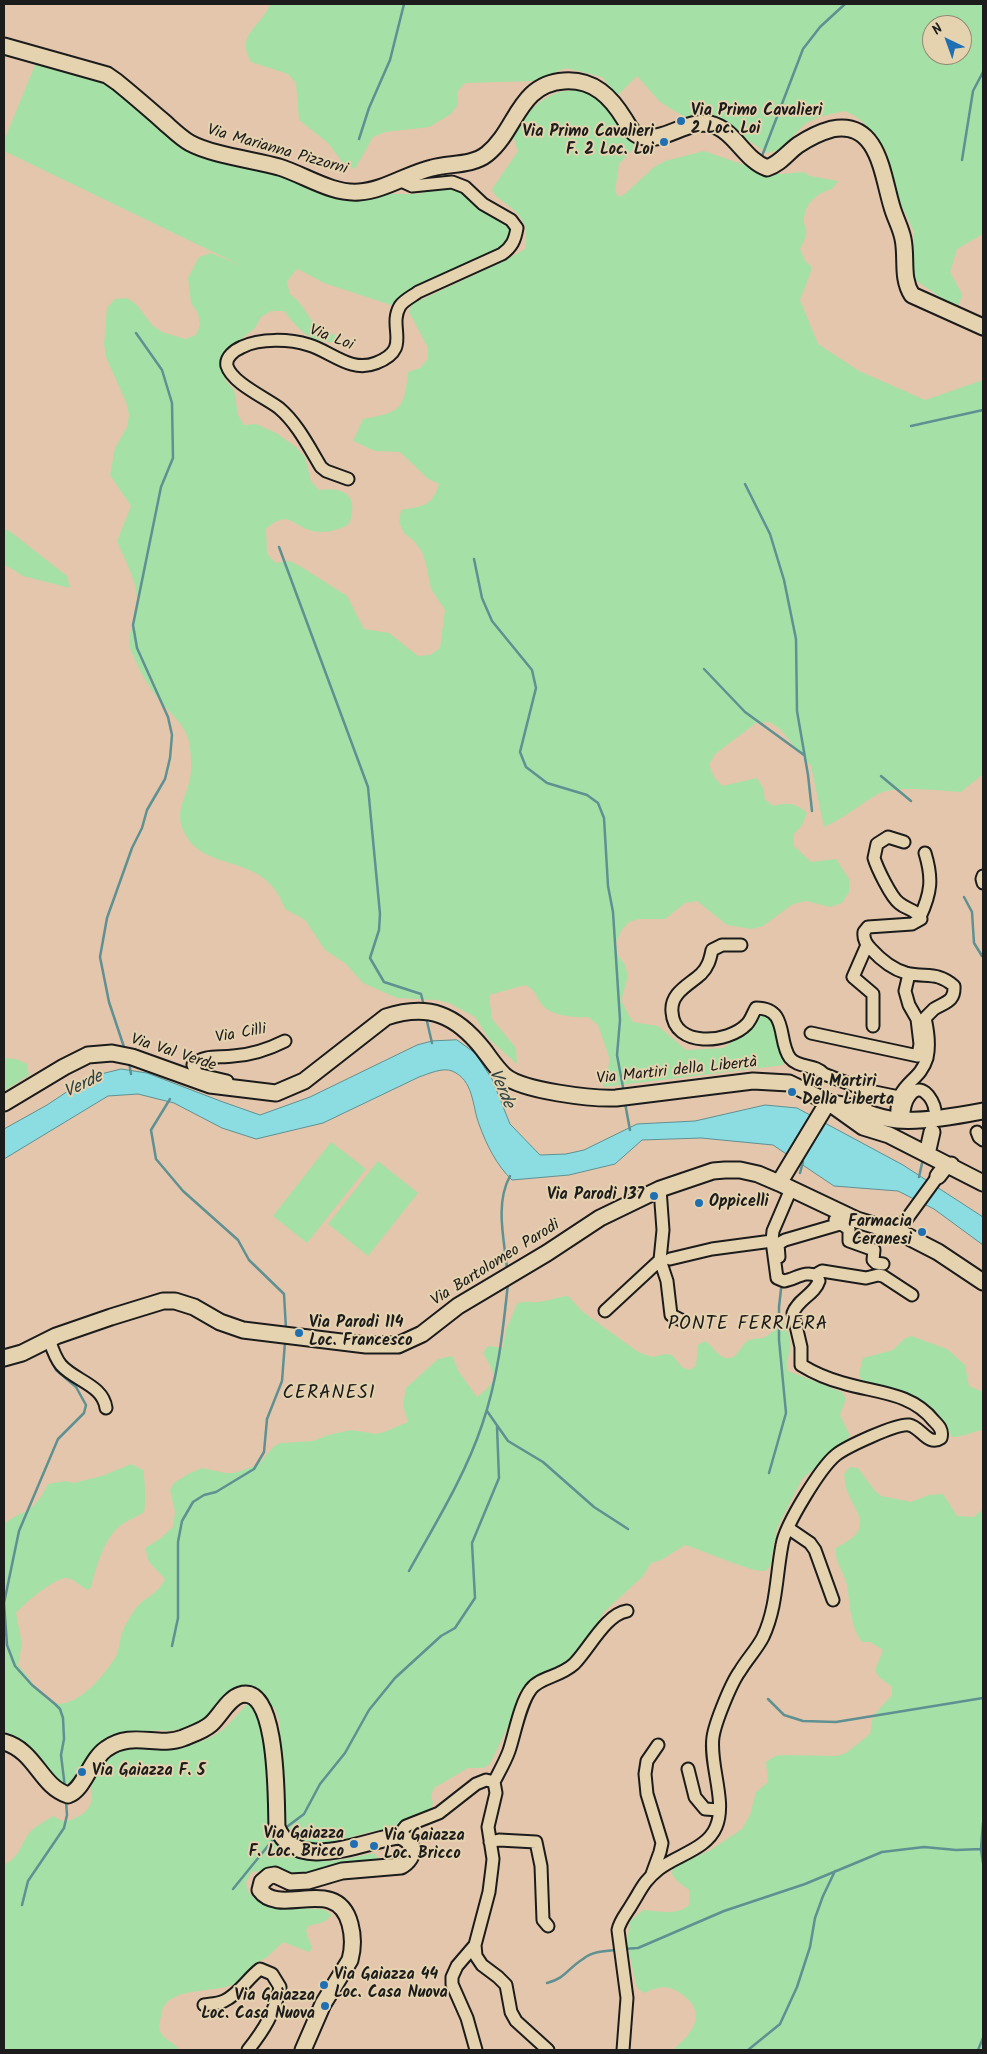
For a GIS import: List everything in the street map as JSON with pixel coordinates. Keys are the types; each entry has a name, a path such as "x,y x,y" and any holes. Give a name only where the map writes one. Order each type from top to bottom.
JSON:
{"main road":[{"name":"Via Marianna Pizzorni","path":"4,46 107,75 190,143 202,148 280,168 336,189 359,192 399,180"},
{"path":"399,180 431,168 477,160 495,146 519,109 532,93 550,84 562,81 583,83 605,92 616,105 631,130 639,136 648,137 668,134 697,123 710,124 719,128 731,138 752,160 767,168 774,166 798,145 819,134 832,129 847,128 862,133 872,146 878,159 904,240 906,283 912,295 983,327"},
{"name":"Via Martiri della Libertà","path":"380,1020 398,1013 426,1011 453,1019 466,1030 506,1076 521,1084 568,1095 597,1099 616,1098 753,1080 772,1080 788,1083 800,1087 826,1106 863,1127 889,1135 939,1165 983,1183"},
{"name":"Via Val Verde","path":"4,1103 64,1066 88,1055 112,1053 132,1058 210,1086 276,1093 304,1081 380,1020"},
{"path":"786,1181 826,1106 844,1105 870,1114 900,1120 949,1117 983,1111"},
{"path":"932,1132 939,1165"},
{"name":"Via Bartolomeo Parodi","path":"4,1358 22,1353 49,1339 163,1301 175,1301 194,1307 220,1322 243,1330 366,1345 398,1345 422,1334 458,1306 547,1253 600,1218 660,1189 712,1170 740,1170 786,1181 838,1218 857,1220 898,1231 938,1252 983,1282"},
{"path":"4,1742 24,1752 52,1786 68,1795 77,1791 96,1758 107,1748 120,1741 133,1739 180,1739 210,1726 234,1699 241,1695 246,1695 254,1697 261,1705 274,1743 278,1827 281,1835 300,1850 314,1853 330,1852 398,1836 408,1840 412,1847 411,1858 401,1866 342,1871 308,1881 290,1882 275,1875 269,1876 262,1882 260,1890 264,1896 286,1900 324,1899 337,1905 348,1917 352,1929 350,1960 316,2019 303,2050"}],"street":[{"name":"Via Loi","path":"348,479 326,471 321,467 291,420 280,409 238,380 230,373 226,364 228,357 236,350 248,344 279,341 308,344 351,365 375,364 395,350 399,338 396,319 401,306 407,300 418,292 502,254 510,248 515,239 517,228 511,220 484,204 465,187 452,182 412,186 399,180"},
{"path":"904,842 888,837 877,844 874,858 897,902 916,912 920,917"},
{"path":"900,1120 896,1111 899,1097 908,1082 919,1073 926,1059 929,1036 925,1018 933,1010 950,1002 955,993 954,986 945,978 909,974 888,965 868,945 863,936 868,927 917,923 929,897 931,872 926,853"},
{"path":"983,876 983,883"},
{"path":"741,945 722,945 712,950 709,963 701,974 684,986 674,998 672,1012 678,1028 690,1037 707,1039 731,1034 748,1024 756,1008 764,1008 774,1013 781,1026 788,1056 793,1061 820,1070 824,1074 865,1090 899,1097"},
{"path":"868,945 853,977 873,994 873,1026"},
{"path":"810,1032 918,1056 920,1044 917,1019 909,1005 905,991 909,974"},
{"name":"Via Cilli","path":"264,1092 197,1074 193,1066 200,1059 218,1056 233,1057 268,1050 285,1041"},
{"path":"900,1120 910,1094 917,1091 926,1092 931,1096 935,1110"},
{"path":"898,1231 916,1208 939,1165"},
{"path":"786,1181 772,1241 777,1278 788,1280 806,1274 815,1275 822,1271 866,1278 878,1275 883,1276 912,1294"},
{"path":"660,1189 671,1315 681,1320"},
{"path":"776,1267 779,1264 778,1246 780,1242 838,1218 848,1229 849,1241 874,1250 873,1260 876,1263 883,1264"},
{"path":"605,1311 665,1259 712,1249 772,1241"},
{"path":"623,2050 627,1998 618,1930 620,1922 634,1903 638,1891 651,1876 661,1867 688,1853 710,1837 718,1822 719,1810 713,1736 722,1709 739,1671 763,1637 775,1599 782,1542 788,1528 827,1463 837,1454 869,1438 902,1425 917,1428 930,1440 934,1441 941,1438 942,1434 940,1427 931,1416 912,1401 825,1377 801,1365 802,1348 793,1313 798,1304 818,1285 819,1279 815,1275"},
{"path":"49,1339 61,1365 95,1389 104,1398 106,1408"},
{"path":"788,1528 810,1543 815,1550 833,1600"},
{"path":"476,2050 467,2018 452,1984 452,1978 457,1966 474,1945 489,1892 493,1859 488,1827 496,1793 494,1782 508,1752 530,1689 542,1680 558,1676 571,1667 614,1614 627,1611"},
{"path":"651,1876 662,1843 647,1794 645,1774 647,1761 658,1745"},
{"path":"688,1769 695,1797 700,1804 705,1809 719,1810"},
{"path":"398,1836 406,1826 439,1813 476,1784 486,1780 494,1782"},
{"path":"700,1804 702,1798 718,1794"},
{"path":"490,1842 499,1840 536,1842 541,1866 543,1920 548,1926"},
{"path":"474,1945 478,1961 506,1985 511,2012 516,2021 548,2050"},
{"path":"204,2005 222,2002 236,1994 249,1977 260,1969 272,1974 280,1987 276,2006 263,2032 248,2050"},
{"path":"312,2050 316,2019"}],"green space":[{"path":"270,4 983,4 983,234 957,249 950,272 962,294 959,305 946,301 915,280 911,269 914,232 898,198 886,150 865,124 855,116 844,111 819,117 806,123 779,150 767,153 717,119 692,120 681,115 660,102 637,76 617,96 602,77 566,68 533,81 465,83 457,92 458,104 451,114 429,127 385,132 373,137 355,169 343,163 328,143 299,120 296,83 288,74 251,62 246,44 251,31"},
{"path":"37,60 94,75 128,98 169,138 194,154 381,194 417,194 448,187 463,190 512,223 513,243 391,305 324,283 298,269 287,282 290,294 299,302 312,321 339,338 335,342 326,342 311,338 284,311 271,311 261,317 255,328 225,352 221,366 226,381 234,390 238,415 244,425 256,424 276,433 296,447 305,457 311,481 319,490 328,489 343,492 351,500 352,515 349,524 336,530 326,532 312,531 285,519 273,523 266,529 267,554 276,563 289,561 300,566 347,596 364,629 389,633 418,656 430,655 440,648 445,610 431,589 422,552 414,541 404,533 399,522 401,510 425,504 433,497 439,484 427,478 400,452 375,451 353,441 363,419 386,414 398,407 405,394 408,372 420,368 428,359 427,346 409,312 412,304 506,260 525,249 526,234 524,223 517,213 495,195 492,189 518,151 514,140 514,133 532,109 549,96 568,90 588,93 602,101 636,146 619,164 615,192 619,197 626,193 654,167 665,161 704,151 767,173 803,172 810,176 838,181 832,189 821,193 808,205 804,217 806,233 800,249 805,261 811,266 811,271 800,300 818,344 859,371 925,400 983,380 983,774 961,792 897,789 880,793 824,827 811,766 779,728 769,722 756,723 715,754 709,765 714,777 722,786 757,778 763,788 765,800 774,806 784,804 795,805 807,813 802,825 794,834 794,846 811,862 836,859 849,879 849,892 842,903 830,907 806,901 793,904 763,926 751,929 727,925 697,901 685,903 665,919 639,919 629,922 621,931 616,943 618,955 625,965 628,976 621,1001 633,1022 658,1026 686,1050 723,1048 747,1032 758,1013 770,1016 776,1026 784,1065 603,1087 610,1060 598,1025 588,1017 569,1016 549,1010 540,1002 533,990 525,985 489,995 492,1019 516,1048 517,1064 489,1039 475,1017 449,1003 437,1000 397,998 363,983 346,964 325,950 305,920 285,909 275,890 263,878 249,870 204,853 192,844 183,830 180,817 191,774 187,735 180,723 160,702 149,686 137,664 129,641 137,594 133,579 117,541 131,506 110,475 115,448 127,427 129,415 126,402 106,357 104,344 107,308 115,299 127,298 137,305 152,325 162,332 185,339 196,335 200,325 198,313 191,303 188,278 199,257 211,253 242,266 4,151 4,141"},
{"path":"4,528 67,576 70,588 23,576 4,564"},
{"path":"4,1058 16,1059 27,1064 29,1075 4,1091"},
{"path":"331,1142 366,1169 307,1243 273,1216"},
{"path":"378,1161 418,1193 368,1256 328,1224"},
{"path":"568,1296 583,1312 638,1352 652,1357 666,1354 672,1355 682,1367 689,1370 696,1366 698,1345 705,1341 720,1355 730,1358 746,1342 765,1337 783,1322 788,1332 790,1343 787,1363 788,1371 842,1392 846,1399 840,1415 850,1436 802,1479 777,1528 770,1567 764,1571 758,1571 685,1545 661,1560 651,1563 643,1576 604,1612 589,1637 570,1662 557,1670 543,1672 518,1693 510,1722 490,1764 483,1768 468,1768 434,1788 431,1795 433,1803 425,1815 396,1828 374,1831 318,1846 294,1841 282,1822 280,1723 275,1709 259,1692 212,1714 191,1727 168,1731 116,1734 99,1747 78,1770 70,1783 63,1786 57,1782 30,1749 4,1735 4,1525 12,1518 35,1505 48,1484 65,1481 73,1483 102,1476 131,1464 143,1470 145,1484 144,1512 114,1531 101,1554 91,1587 88,1590 73,1580 62,1579 40,1591 16,1613 22,1644 18,1665 46,1699 60,1704 70,1702 80,1696 106,1671 117,1654 123,1631 133,1612 158,1589 165,1579 149,1562 145,1548 161,1538 173,1527 175,1512 170,1490 174,1483 202,1468 234,1473 258,1465 274,1446 281,1443 313,1441 328,1435 351,1430 376,1434 408,1422 403,1405 406,1388 438,1359 452,1356 459,1372 477,1397 489,1386 494,1377 483,1353 488,1346 503,1348 506,1330 517,1304"},
{"path":"911,1336 947,1349 965,1365 969,1386 983,1392 983,1430 952,1437 934,1410 907,1397 878,1389 861,1380 859,1373 863,1358 893,1350 904,1339"},
{"path":"850,1467 858,1468 881,1496 911,1502 929,1495 943,1494 957,1516 974,1517 983,1509 983,2050 673,2050 691,2031 696,2017 695,2010 684,1996 673,1989 664,1987 644,1993 637,1988 627,1943 630,1921 643,1910 673,1912 689,1905 689,1890 677,1881 672,1874 673,1867 709,1851 742,1829 750,1815 756,1792 768,1782 766,1762 775,1756 783,1755 836,1756 846,1753 870,1734 873,1716 892,1695 892,1687 879,1677 875,1670 883,1650 870,1642 862,1642 855,1629 846,1580 836,1558 836,1548 856,1534 860,1524 860,1519 846,1486 844,1474"},
{"path":"254,1702 270,1747 273,1823 276,1841 287,1850 304,1859 324,1861 374,1853 381,1861 301,1875 268,1870 252,1872 246,1882 247,1888 249,1893 260,1901 284,1908 323,1909 332,1915 324,1922 308,1926 306,1931 312,1948 309,1952 283,1942 267,1957 258,1962 242,1981 223,1988 184,1994 168,2001 163,2007 159,2029 164,2037 179,2050 4,2050 4,1865 15,1857 26,1838 38,1825 53,1816 64,1822 78,1817 89,1808 92,1798 91,1788 95,1775 118,1749 170,1748 207,1739 230,1723 248,1703"}],"water":[{"name":"Verde","path":"457,1040 475,1053 492,1079 510,1124 540,1155 566,1154 584,1150 637,1124 695,1121 765,1105 797,1108 903,1165 983,1217 983,1245 934,1209 898,1191 834,1186 773,1145 701,1138 642,1140 615,1164 569,1175 512,1180 489,1147 479,1124 471,1094 465,1081 459,1075 448,1070 435,1071 419,1077 323,1123 256,1139 222,1128 174,1103 138,1094 108,1096 4,1159 4,1129 47,1105 89,1077 121,1069 147,1073 260,1115 310,1097 417,1045 432,1041"}],"waterway":[{"path":"359,139 369,108 390,60 404,4"},
{"path":"762,156 803,49 820,27 845,4"},
{"path":"962,160 973,91 983,72"},
{"path":"125,1050 109,1002 100,957 107,918 132,848 142,828 147,810 165,779 170,758 172,735 168,717 137,648 133,625 161,487 173,458 172,403 162,370 136,333"},
{"path":"911,426 983,410"},
{"path":"745,484 770,534 784,580 796,639 797,711 812,811"},
{"path":"279,547 368,787 380,914 379,930 370,958 384,982 421,994 424,1006"},
{"path":"474,559 482,598 492,621 532,670 536,688 520,752 526,767 547,783 587,795 598,803 604,818 608,886 613,912 620,1020 617,1055 624,1093"},
{"path":"704,669 745,712 804,755"},
{"path":"881,776 911,801"},
{"path":"964,897 972,912 974,943 982,956"},
{"path":"426,1017 432,1043"},
{"path":"129,1062 131,1074"},
{"path":"170,1099 151,1130 156,1159 183,1191 238,1240 249,1260 284,1294 286,1329"},
{"path":"625,1103 630,1130"},
{"path":"919,1177 923,1159"},
{"path":"800,1173 803,1162"},
{"path":"507,1268 502,1209 505,1187 510,1176"},
{"path":"409,1571 467,1463 488,1408 502,1337 508,1283"},
{"path":"769,1473 786,1413 779,1340 781,1289"},
{"path":"172,1646 178,1618 178,1542 182,1521 193,1502 204,1495 216,1492 254,1469 264,1452 267,1419 282,1381 285,1342"},
{"path":"53,1364 56,1370 76,1387 86,1405 84,1413 58,1439 19,1531 4,1603 7,1645 15,1666 32,1685 60,1709 63,1718 64,1739 61,1755 65,1788"},
{"path":"487,1411 508,1441 543,1462 594,1507 628,1529"},
{"path":"284,1829 304,1814 320,1784 345,1753 369,1710 395,1678 441,1636 455,1628 475,1598 472,1543 499,1478 497,1427"},
{"path":"768,1699 784,1715 803,1721 836,1722 983,1698"},
{"path":"22,1905 28,1881 64,1828 67,1815 66,1801"},
{"path":"983,1823 981,1849 983,1863"},
{"path":"233,1889 276,1836"},
{"path":"623,1949 638,1948 724,1911 805,1884 882,1852 924,1847 956,1850 981,1849"},
{"path":"748,2050 780,2024 797,1987 810,1947 815,1918 835,1871"},
{"path":"547,1983 563,1976 591,1954 617,1950"},
{"path":"978,2050 983,2038"}],"place":[{"name":"Via Primo Cavalieri 2 Loc. Loi","path":"681,121"},
{"name":"Via Primo Cavalieri F. 2 Loc. Loi","path":"664,142"},
{"name":"Via Martiri Della Liberta","path":"792,1092"},
{"name":"Via Parodi 137","path":"654,1196"},
{"name":"Oppicelli","path":"699,1203"},
{"name":"Farmacia Ceranesi","path":"922,1232"},
{"name":"Via Parodi 114 Loc. Francesco","path":"299,1333"},
{"name":"Via Gaiazza F. 5","path":"82,1772"},
{"name":"Via Gaiazza F. Loc. Bricco","path":"354,1844"},
{"name":"Via Gaiazza Loc. Bricco","path":"374,1846"},
{"name":"Via Gaiazza 44 Loc. Casa Nuova","path":"324,1985"},
{"name":"Via Gaiazza Loc. Casa Nuova","path":"325,2006"}],"district":[{"name":"PONTE FERRIERA","path":"748,1326"},
{"name":"CERANESI","path":"329,1395"}]}
